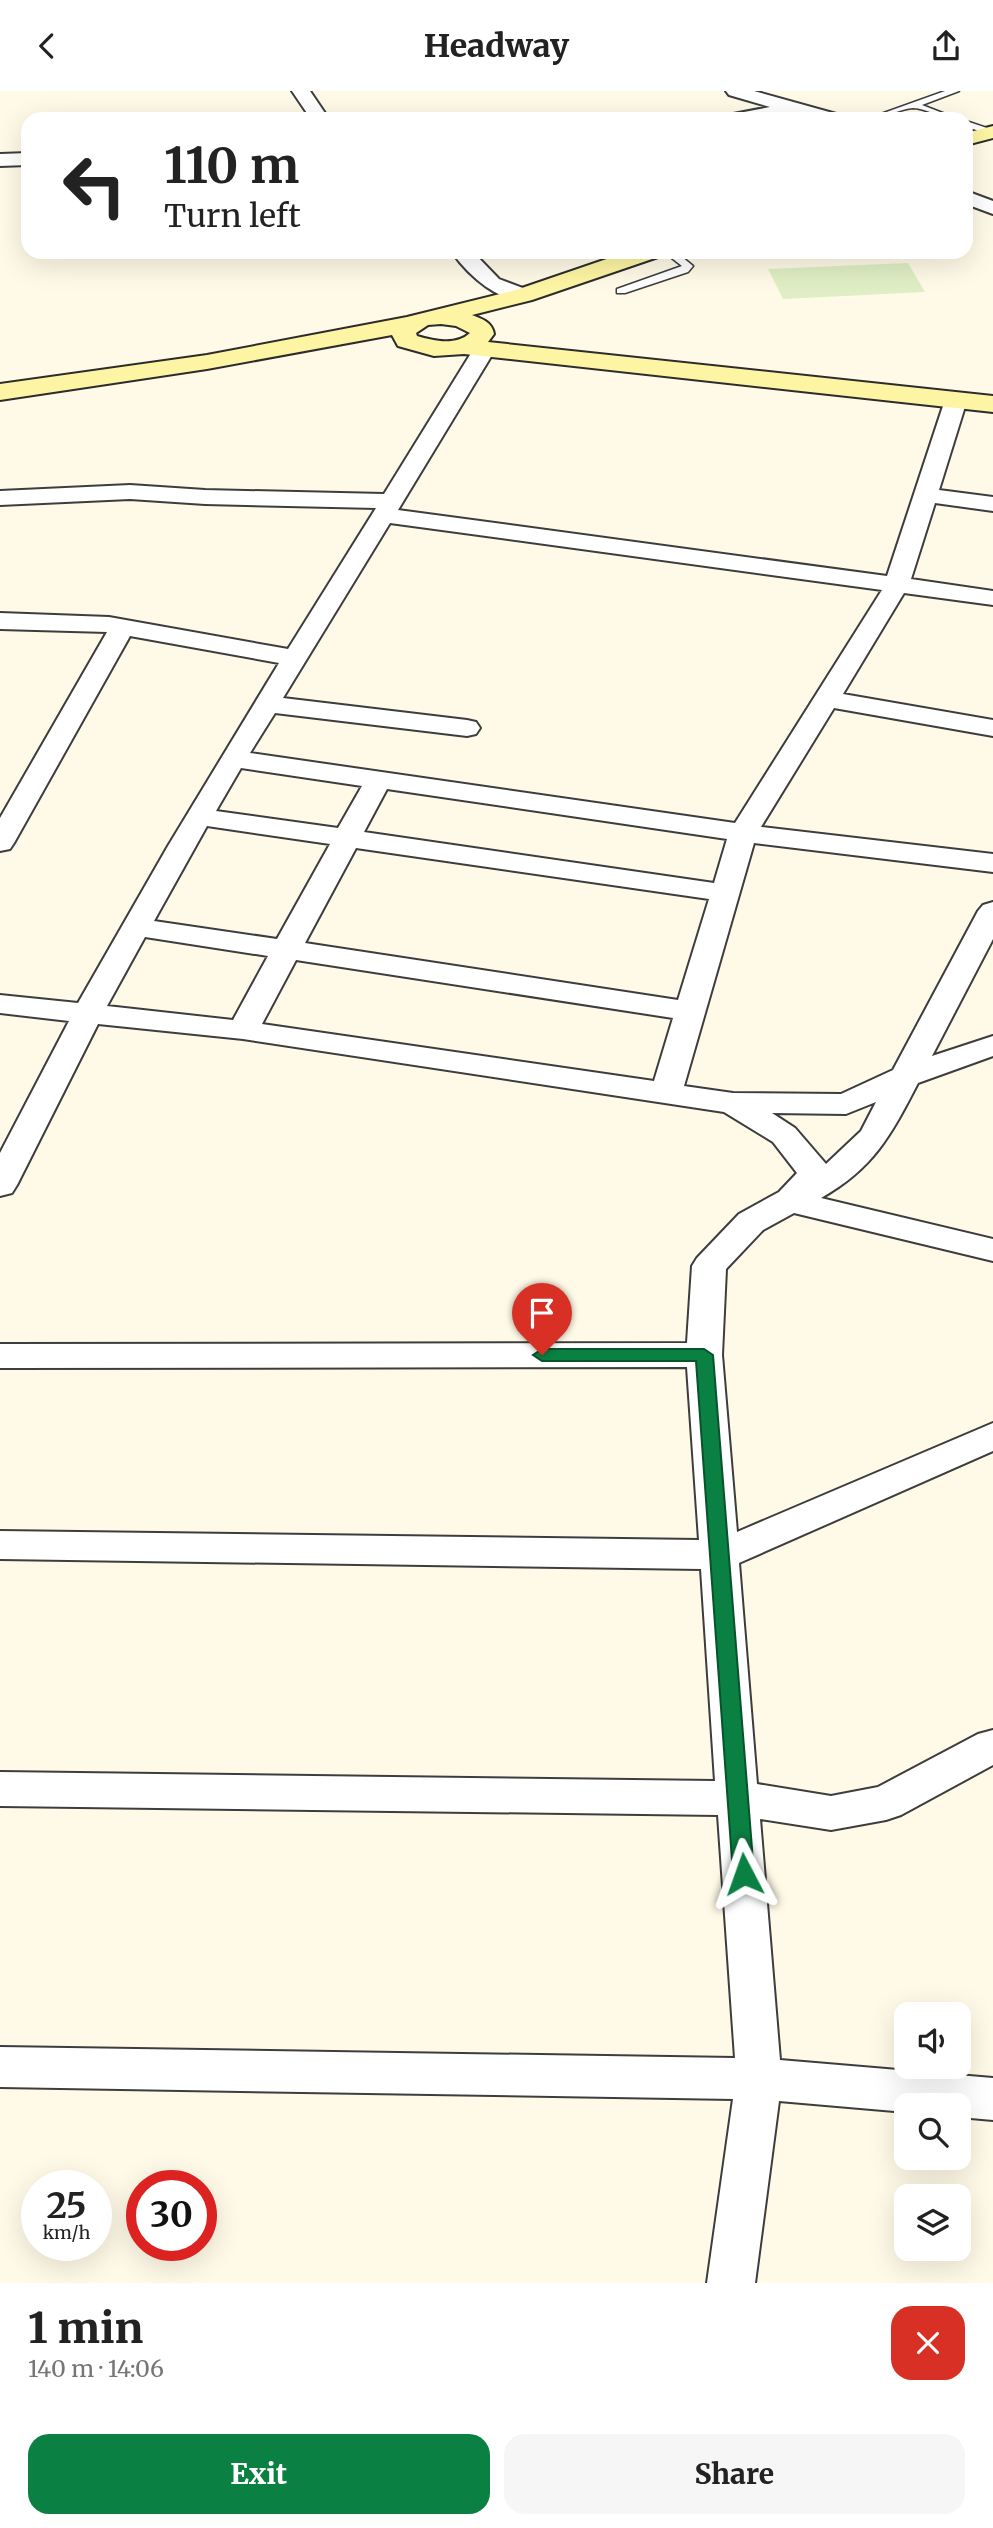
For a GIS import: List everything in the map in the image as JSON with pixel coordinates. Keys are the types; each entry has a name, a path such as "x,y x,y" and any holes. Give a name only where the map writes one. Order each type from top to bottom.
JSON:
{"main road":[{"path":"973,137 992,133"},
{"path":"434,349 407,341 403,332 417,322 524,295 629,259"},
{"path":"476,345 494,330 500,315 524,295"},
{"path":"0,392 87,382 265,353 445,317 468,321 481,329 476,345"},
{"path":"265,353 344,348 434,349 476,345 993,404"}],"street":[{"path":"301,91 315,112"},
{"path":"726,91 726,112"},
{"path":"735,91 763,99 793,99 820,112"},
{"path":"739,112 793,99"},
{"path":"0,160 21,159"},
{"path":"973,200 993,208"},
{"path":"469,259 492,283 524,295"},
{"path":"0,1185 87,1014 234,759 388,508 476,345"},
{"path":"666,1094 743,833 896,587 956,400"},
{"path":"0,498 130,492 388,508 896,587 993,598"},
{"path":"926,495 993,504"},
{"path":"0,621 122,628 297,658"},
{"path":"0,843 122,628"},
{"path":"827,699 993,728"},
{"path":"268,704 467,728"},
{"path":"234,759 743,833 993,863"},
{"path":"243,1030 379,779"},
{"path":"200,817 726,893"},
{"path":"731,2283 759,2078 704,1355 709,1266 751,1222 831,1178 874,1137 993,911"},
{"path":"137,927 691,1011"},
{"path":"0,1004 243,1030 733,1103 846,1104 905,1077 993,1045"},
{"path":"733,1103 784,1135 815,1173 790,1201"},
{"path":"790,1201 993,1250"},
{"path":"0,1356 704,1355"},
{"path":"0,1545 720,1555 993,1436"},
{"path":"0,1789 738,1797 831,1812 886,1803 993,1746"},
{"path":"0,2067 759,2078 993,2099"}],"lane":[{"path":"911,91 932,98"},
{"path":"892,112 954,91"},
{"path":"913,105 933,112"},
{"path":"973,126 992,133"},
{"path":"621,291 684,270 688,266 678,259"}],"green space":[{"path":"908,263 925,292 783,299 768,269"}],"route":[{"path":"542,1355 704,1355 744,1874"}]}
